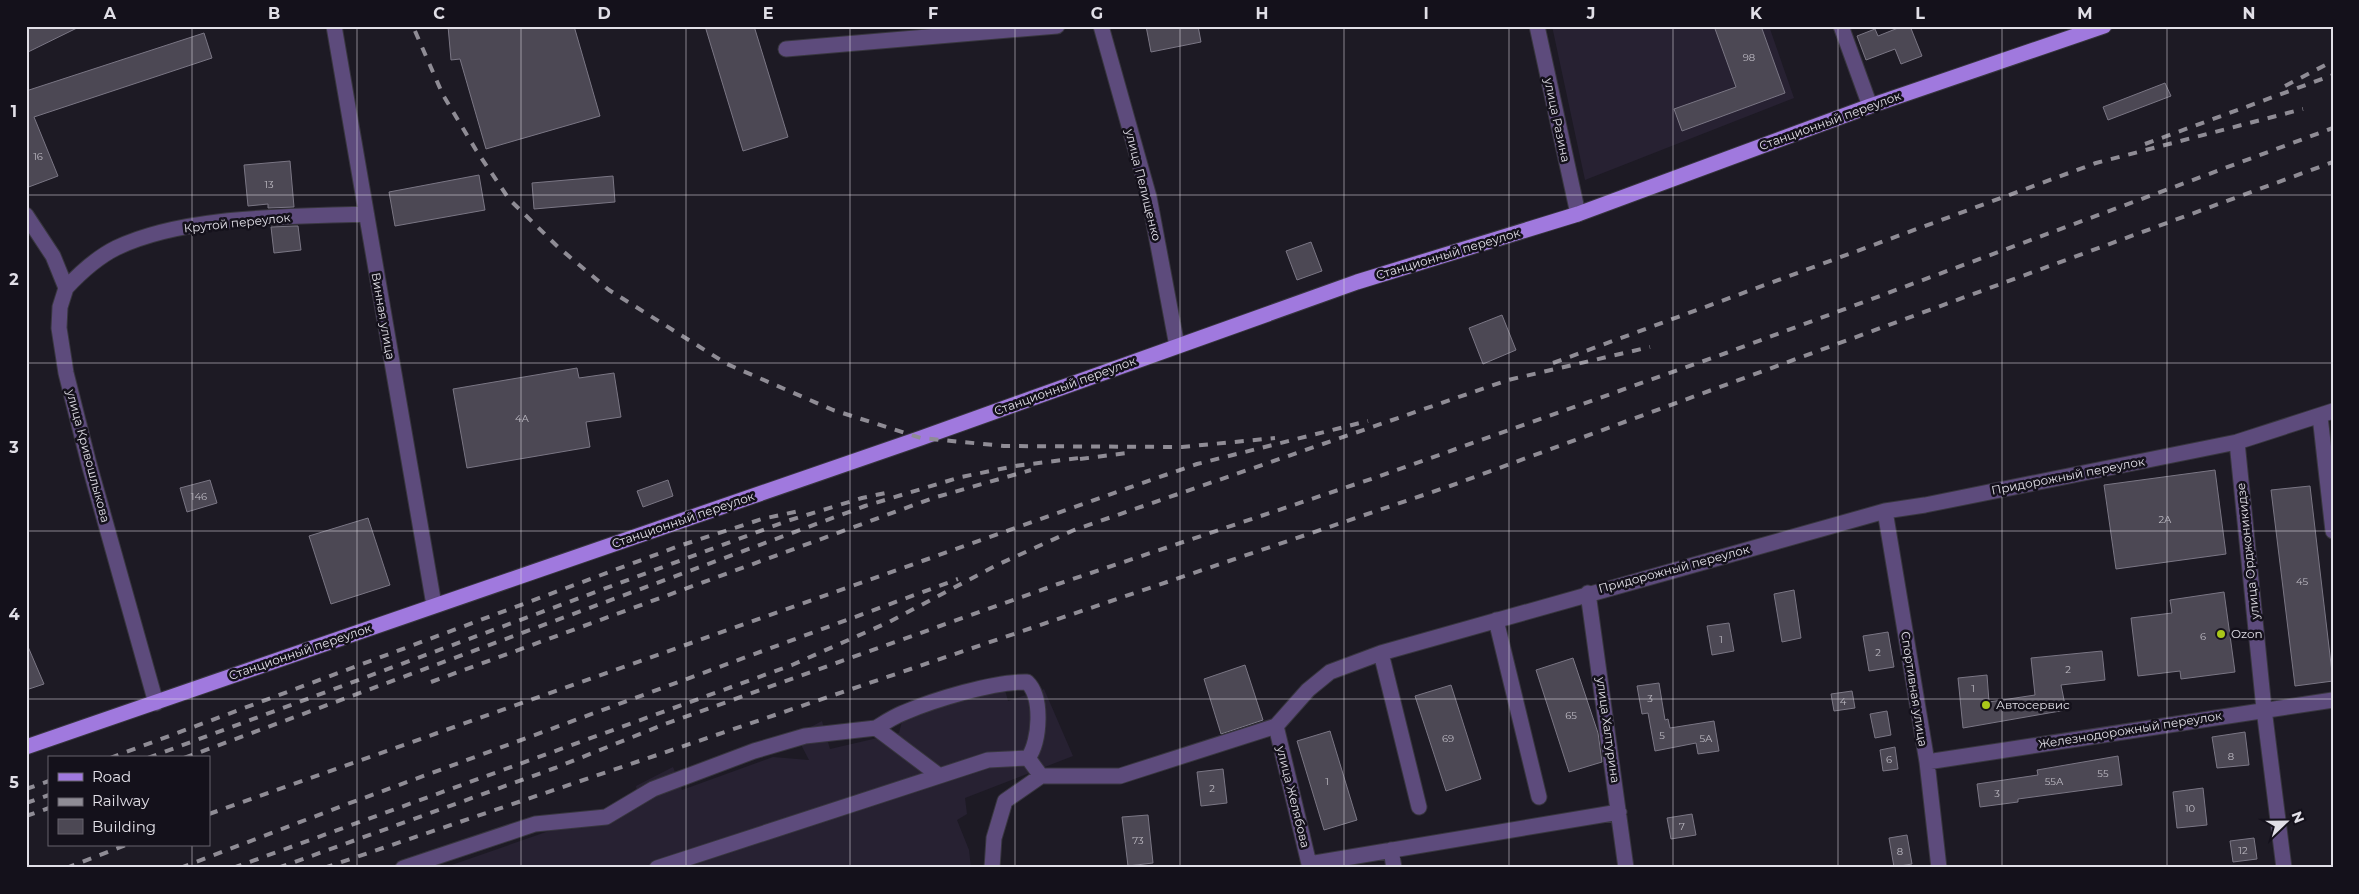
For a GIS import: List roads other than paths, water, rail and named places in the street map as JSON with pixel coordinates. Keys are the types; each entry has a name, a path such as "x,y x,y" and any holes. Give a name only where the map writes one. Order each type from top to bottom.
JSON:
{"main road":[{"name":"Станционный переулок","path":"26,747 921,438 1357,282 1578,214 1870,106 2104,26"}],"street":[{"name":"Винная улица","path":"334,26 434,605"},
{"path":"786,49 1057,26"},
{"name":"улица Пелищенко","path":"1101,26 1149,197 1177,346"},
{"name":"улица Разина","path":"1537,26 1578,214"},
{"path":"1841,26 1870,106"},
{"name":"Крутой переулок","path":"66,288 93,261 116,248 142,238 186,227 231,221 366,214"},
{"path":"26,215 53,256 61,271 66,288"},
{"name":"улица Кривошлыкова","path":"66,288 60,307 60,328 66,373 89,464 156,703"},
{"path":"2326,413 2333,530"},
{"name":"Придорожный переулок","path":"1276,726 1308,690 1330,672 1381,653 1588,593 1885,511 1935,503 2237,442 2326,413"},
{"name":"улица Орджоникидзе","path":"2237,442 2264,709 2284,868"},
{"name":"Спортивная улица","path":"1885,511 1926,762 1939,868"},
{"name":"улица Халтурина","path":"1588,593 1620,812 1626,868"},
{"path":"1496,620 1539,796"},
{"path":"1381,653 1419,807"},
{"path":"403,868 535,824 606,817 652,790 754,751 805,736 876,728 901,713 998,684 1027,682 1031,685 1037,707 1038,737 1028,758"},
{"name":"Железнодорожный переулок","path":"1926,762 2333,700"},
{"path":"992,868 994,838 1005,801 1041,776 1120,776 1276,726"},
{"name":"улица Желябова","path":"1276,726 1309,866"},
{"path":"876,728 938,774"},
{"path":"1028,758 1041,776"},
{"path":"657,868 686,863 938,774 988,760 1028,758"},
{"path":"1309,866 1391,850 1620,812"},
{"path":"1391,850 1394,868"}],"railway":[{"path":"415,31 443,95 476,150 509,199 558,247 609,290 727,364 833,410 921,438 1004,446 1182,447 1275,438"},
{"path":"2285,86 2333,61"},
{"path":"2145,144 2333,75"},
{"path":"1553,363 2096,163 2303,109"},
{"path":"278,868 555,768 665,724 1058,584 1377,477 1726,353 2333,128"},
{"path":"324,868 1450,486 2333,162"},
{"path":"233,868 792,665 889,622 997,565 1074,530 1508,380 1650,347"},
{"path":"210,814 1197,464 1368,421"},
{"path":"1080,459 1127,453"},
{"path":"189,756 865,506 961,477 1015,466 1087,457"},
{"path":"431,682 933,498 1031,470"},
{"path":"153,756 787,521 862,498 890,492"},
{"path":"115,756 679,546 762,519 799,511"},
{"path":"180,868 342,806 958,579"},
{"path":"26,789 48,781"},
{"path":"26,803 48,795"},
{"path":"26,816 48,808"},
{"path":"66,868 123,846"}],"place":[{"name":"Ozon","path":"2221,634"},
{"name":"Автосервис","path":"1986,705"}]}
